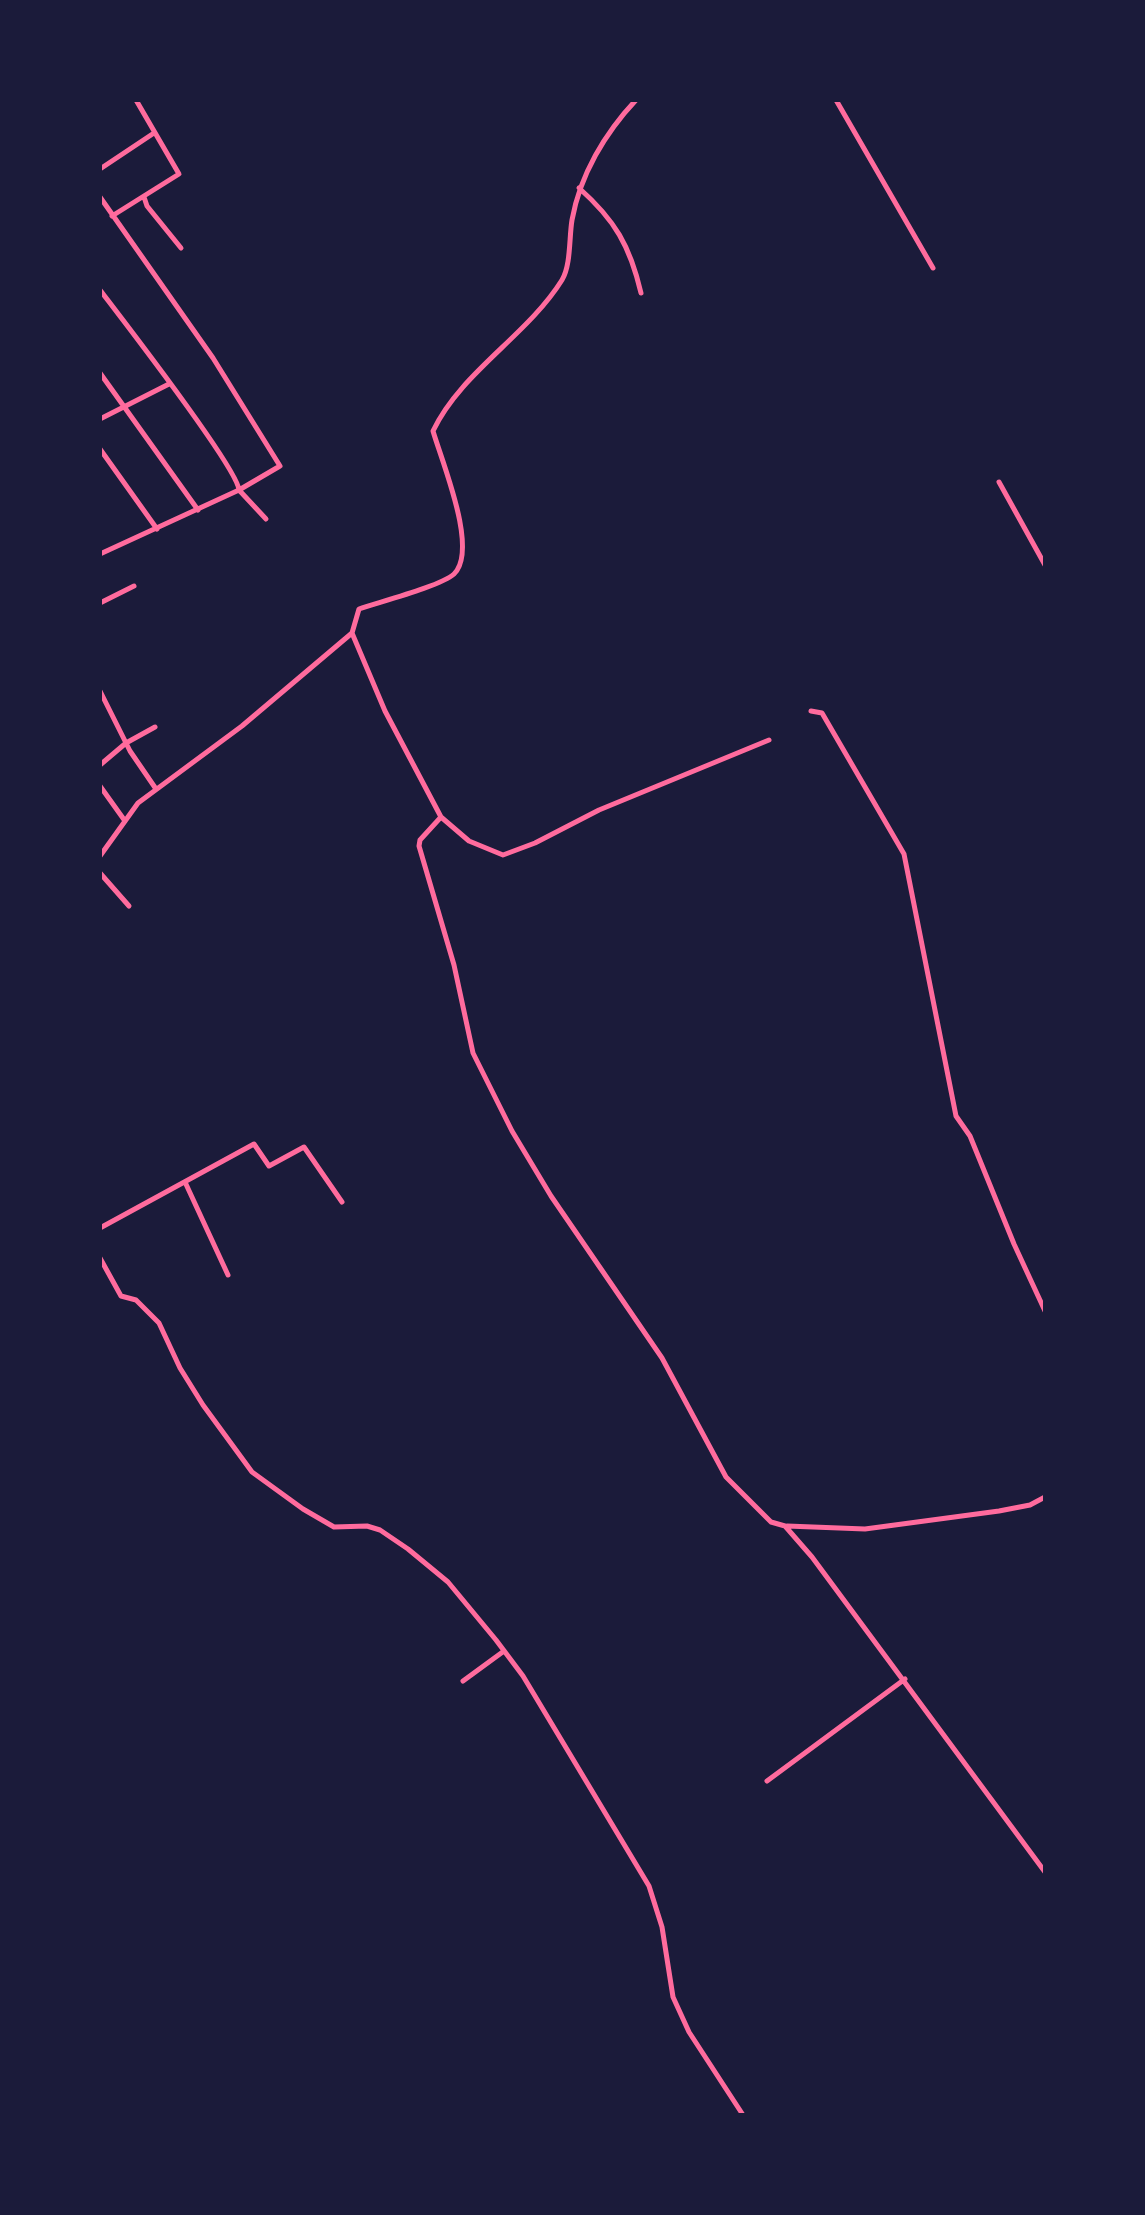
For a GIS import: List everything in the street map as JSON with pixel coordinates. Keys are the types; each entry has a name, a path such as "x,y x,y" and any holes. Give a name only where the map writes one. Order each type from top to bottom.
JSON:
{"street":[{"path":"112,216 179,174 136,100"},
{"path":"100,856 138,803 242,726 352,633 359,610 452,577 462,564 464,538 433,431 444,407 501,351 564,278 579,188 603,143 636,100"},
{"path":"836,100 933,268"},
{"path":"100,169 154,133"},
{"path":"579,188 608,214 634,262 641,293"},
{"path":"144,196 147,206 181,248"},
{"path":"100,197 213,358 280,466 239,490 100,554"},
{"path":"100,290 170,384 238,482 239,490 266,520"},
{"path":"100,373 198,510"},
{"path":"100,419 170,384"},
{"path":"100,448 157,528"},
{"path":"999,482 1045,565"},
{"path":"100,603 134,586"},
{"path":"352,633 386,711 441,817 469,840 503,855 535,844 599,810 769,740"},
{"path":"100,692 156,789"},
{"path":"811,711 822,713 904,854 956,1116 970,1136 1045,1311"},
{"path":"100,765 126,743 155,727"},
{"path":"100,786 125,821"},
{"path":"441,817 418,846 454,964 473,1052 492,1094 551,1196 662,1358 726,1476 771,1522 840,1530 999,1511 1030,1505 1045,1497"},
{"path":"100,873 129,906"},
{"path":"100,1228 254,1144 269,1166 304,1147 342,1202"},
{"path":"186,1182 228,1275"},
{"path":"100,1258 121,1296 136,1300 158,1323 203,1405 252,1472 334,1527 368,1526 408,1549 448,1582 504,1651 649,1886 662,1927 673,1996 690,2032 743,2115"},
{"path":"786,1526 1045,1872"},
{"path":"463,1681 504,1651"},
{"path":"767,1781 905,1680"}]}
